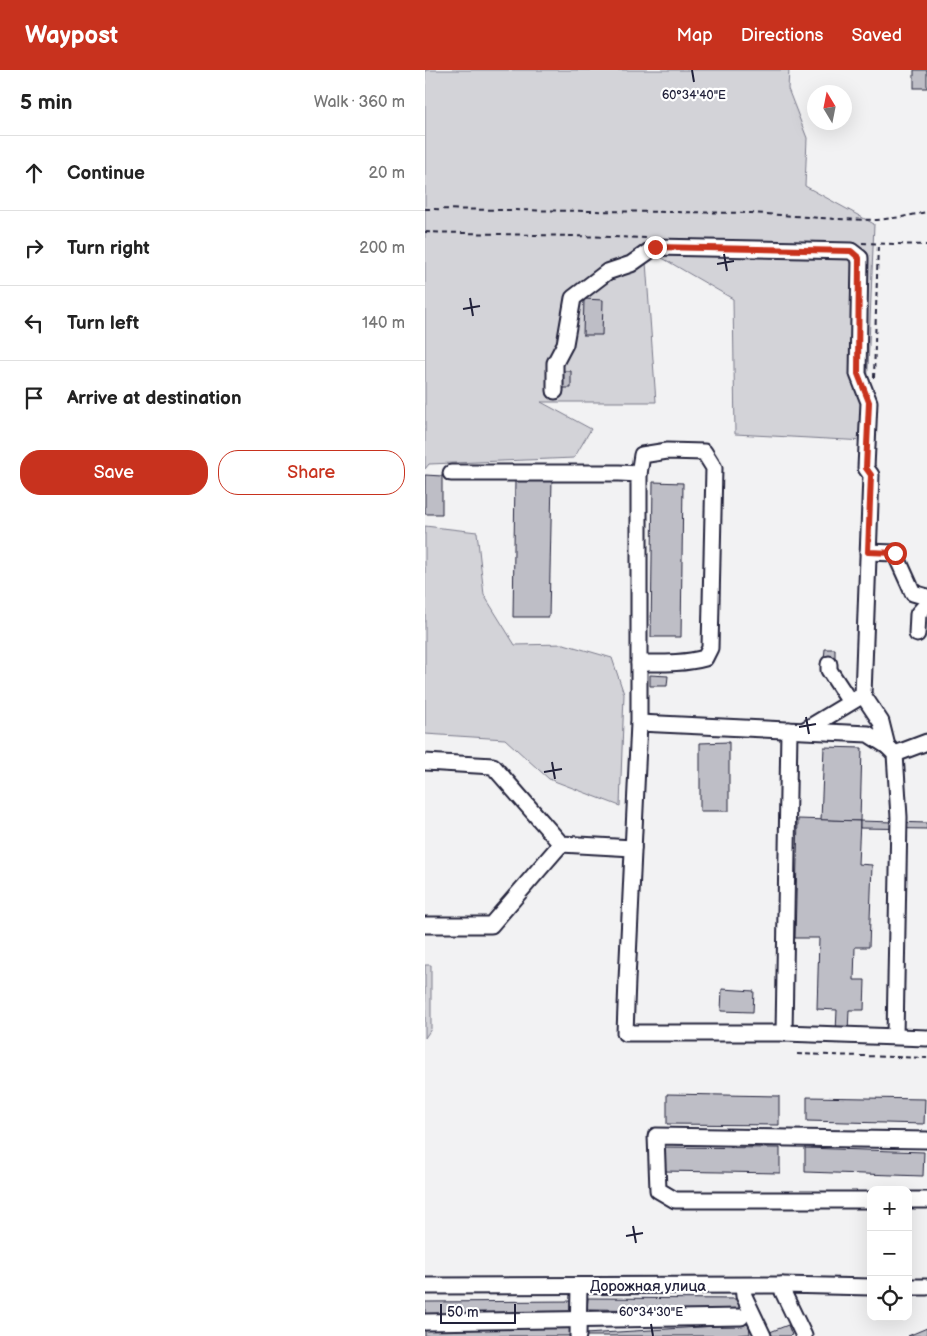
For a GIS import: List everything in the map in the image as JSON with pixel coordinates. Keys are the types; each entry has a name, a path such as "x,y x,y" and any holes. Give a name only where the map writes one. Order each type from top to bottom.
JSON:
{"street":[{"path":"555,391 555,363 565,344 573,298 607,272 631,264 655,247 851,251 859,258 858,374 869,402 866,468 871,475 868,552 857,699"},
{"path":"639,663 695,661 705,658 710,648 714,468 704,452 667,451 642,455 639,474 639,663 639,723 625,1033 784,1033 927,1038"},
{"path":"451,473 639,474"},
{"path":"868,552 895,553 913,593 927,597"},
{"path":"917,634 918,614 927,604"},
{"path":"829,664 829,670 881,722 891,750 899,817 895,1036"},
{"path":"805,730 857,699"},
{"path":"639,723 868,734 891,750 927,742"},
{"path":"784,1033 789,730"},
{"path":"425,762 493,766 561,844 633,848"},
{"path":"425,925 491,925 561,844"},
{"path":"867,1200 675,1200 658,1190 656,1136 927,1140"},
{"path":"912,1200 927,1200"},
{"name":"Дорожная улица","path":"425,1286 867,1286"},
{"path":"578,1336 579,1286"},
{"path":"743,1286 744,1296 763,1336"},
{"path":"782,1286 783,1292 804,1336"},
{"path":"912,1287 927,1287"},
{"path":"425,1322 741,1317"}],"path":[{"path":"425,209 752,213 877,220 927,212"},
{"path":"874,379 878,243"},
{"path":"797,1054 927,1058"}],"shaded area":[{"path":"425,70 789,70 788,89 807,138 805,186 874,224 865,441 735,434 733,299 645,248 656,402 541,402 591,429 574,458 429,464 425,469"},
{"path":"425,526 477,532 484,595 515,645 564,644 612,658 624,694 620,806 549,779 505,739 425,734"},
{"path":"425,965 431,965 431,1029 425,1038"}],"building":[{"path":"914,70 927,70 927,88 914,88"},
{"path":"584,299 603,300 602,335 583,335"},
{"path":"562,371 571,371 571,388 563,388"},
{"path":"425,475 442,476 442,514 425,514"},
{"path":"515,479 552,479 549,617 513,617"},
{"path":"653,482 683,483 681,637 651,637"},
{"path":"825,649 835,649 835,660 824,659"},
{"path":"650,675 668,676 667,686 650,686"},
{"path":"729,742 729,811 700,811 700,743"},
{"path":"824,747 862,748 860,821 821,820"},
{"path":"798,819 860,821 858,864 872,865 869,947 855,947 854,980 865,980 864,1010 849,1010 848,1032 836,1032 837,1010 817,1009 819,938 795,938"},
{"path":"860,821 927,823 927,829 860,828"},
{"path":"722,989 754,991 753,1012 721,1011"},
{"path":"667,1094 779,1096 779,1125 667,1124"},
{"path":"807,1097 925,1099 924,1124 807,1121"},
{"path":"662,1147 780,1148 780,1173 662,1171"},
{"path":"805,1148 924,1152 923,1176 805,1172"},
{"path":"588,1298 739,1299 739,1311 587,1309"},
{"path":"575,1301 575,1313 425,1314 425,1302"},
{"path":"749,1324 750,1334 721,1336 585,1336 585,1334"},
{"path":"788,1325 792,1335 772,1336 770,1332"},
{"path":"570,1326 570,1336 425,1336 425,1328"},
{"path":"927,1328 927,1336 908,1336"}],"route":[{"path":"655,247 851,251 859,258 858,374 869,402 866,468 871,475 868,552 895,553"}]}
